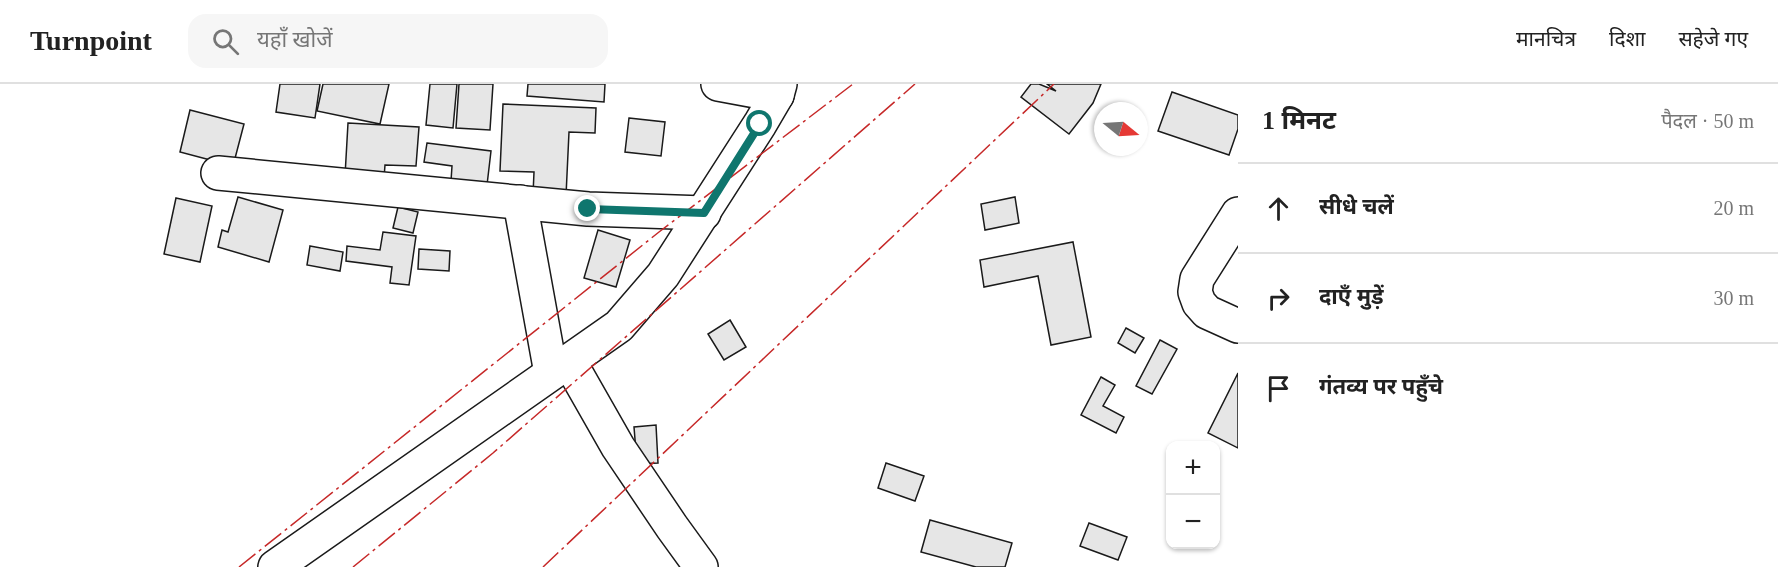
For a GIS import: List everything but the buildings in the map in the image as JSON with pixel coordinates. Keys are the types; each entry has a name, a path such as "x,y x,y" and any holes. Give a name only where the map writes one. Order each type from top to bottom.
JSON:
{"street":[{"path":"275,567 619,326 663,275 704,213 778,90 718,84"},
{"path":"218,173 588,209 704,213"},
{"path":"520,202 560,367 701,567"},
{"path":"1238,214 1197,279 1195,292 1199,303 1208,312 1238,326"}],"power":[{"path":"239,567 659,232 853,84"},
{"path":"353,567 493,453 915,84"},
{"path":"543,567 1054,84"}],"route":[{"path":"588,209 704,213 760,124"}]}
